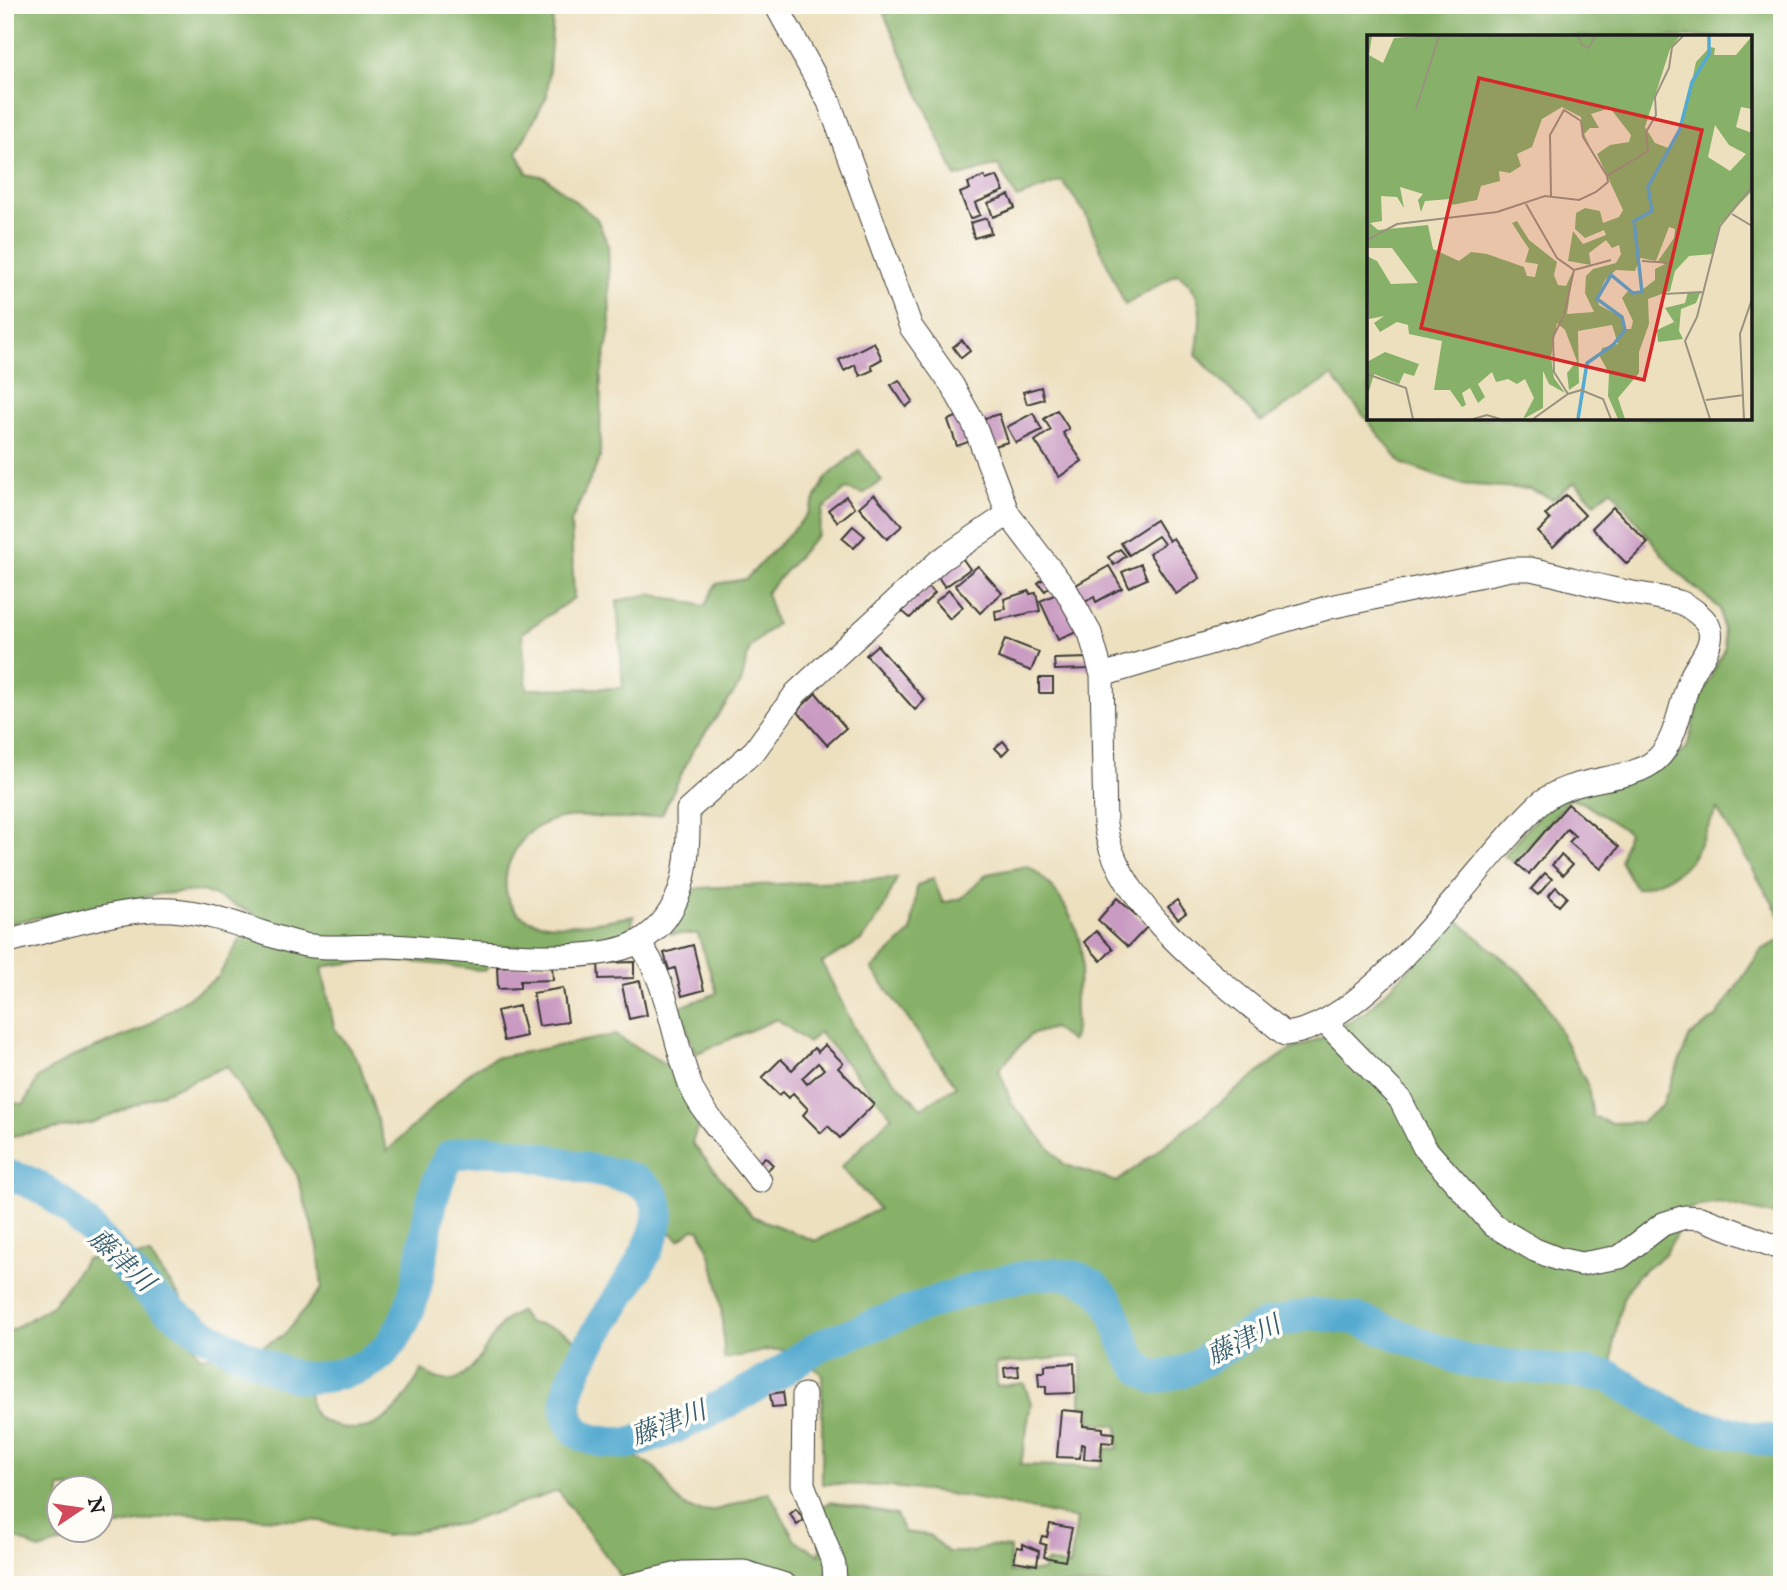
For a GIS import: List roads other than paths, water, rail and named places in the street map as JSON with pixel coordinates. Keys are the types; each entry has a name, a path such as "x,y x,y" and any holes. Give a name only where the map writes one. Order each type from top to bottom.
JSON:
{"street":[{"path":"776,5 829,102 911,327 953,385 974,424 1008,514 1066,590 1090,633 1102,675 1108,843 1127,883 1202,968 1286,1034 1325,1022 1366,994 1468,888 1534,808 1549,795 1562,788 1637,770 1655,761 1665,750 1680,702 1693,673 1704,657 1711,637 1707,622 1682,603 1530,569 1511,569 1330,607 1102,675"},
{"path":"5,942 147,909 183,911 314,946 392,946 535,955 593,953 638,942 663,920 679,895 689,861 688,810 755,750 796,693 939,561 1008,514"},
{"path":"638,942 650,957 679,1057 694,1093 760,1181"},
{"path":"1325,1022 1400,1099 1424,1147 1493,1225 1535,1250 1581,1264 1620,1257 1663,1224 1685,1217 1701,1218 1782,1249"},
{"path":"804,1395 803,1484 834,1565 835,1581 831,1585"},
{"path":"632,1585 683,1573 744,1572 785,1585"}],"waterway":[{"name":"藤津川","path":"5,1176 25,1181 46,1191 65,1205 151,1294 200,1331 275,1369 292,1376 311,1378 359,1368 374,1360 392,1342 405,1320 413,1297 432,1201 450,1156 484,1151 518,1153 616,1174 636,1181 651,1192 656,1201 657,1225 645,1255 582,1358 569,1390 568,1417 584,1436 606,1442 629,1443 663,1433 744,1393 824,1344 941,1300 1006,1280 1063,1274 1084,1280 1098,1290 1115,1315 1131,1356 1155,1378 1185,1371 1265,1325 1313,1314 1357,1319 1466,1361 1609,1376 1681,1420 1757,1439 1782,1442"}]}
